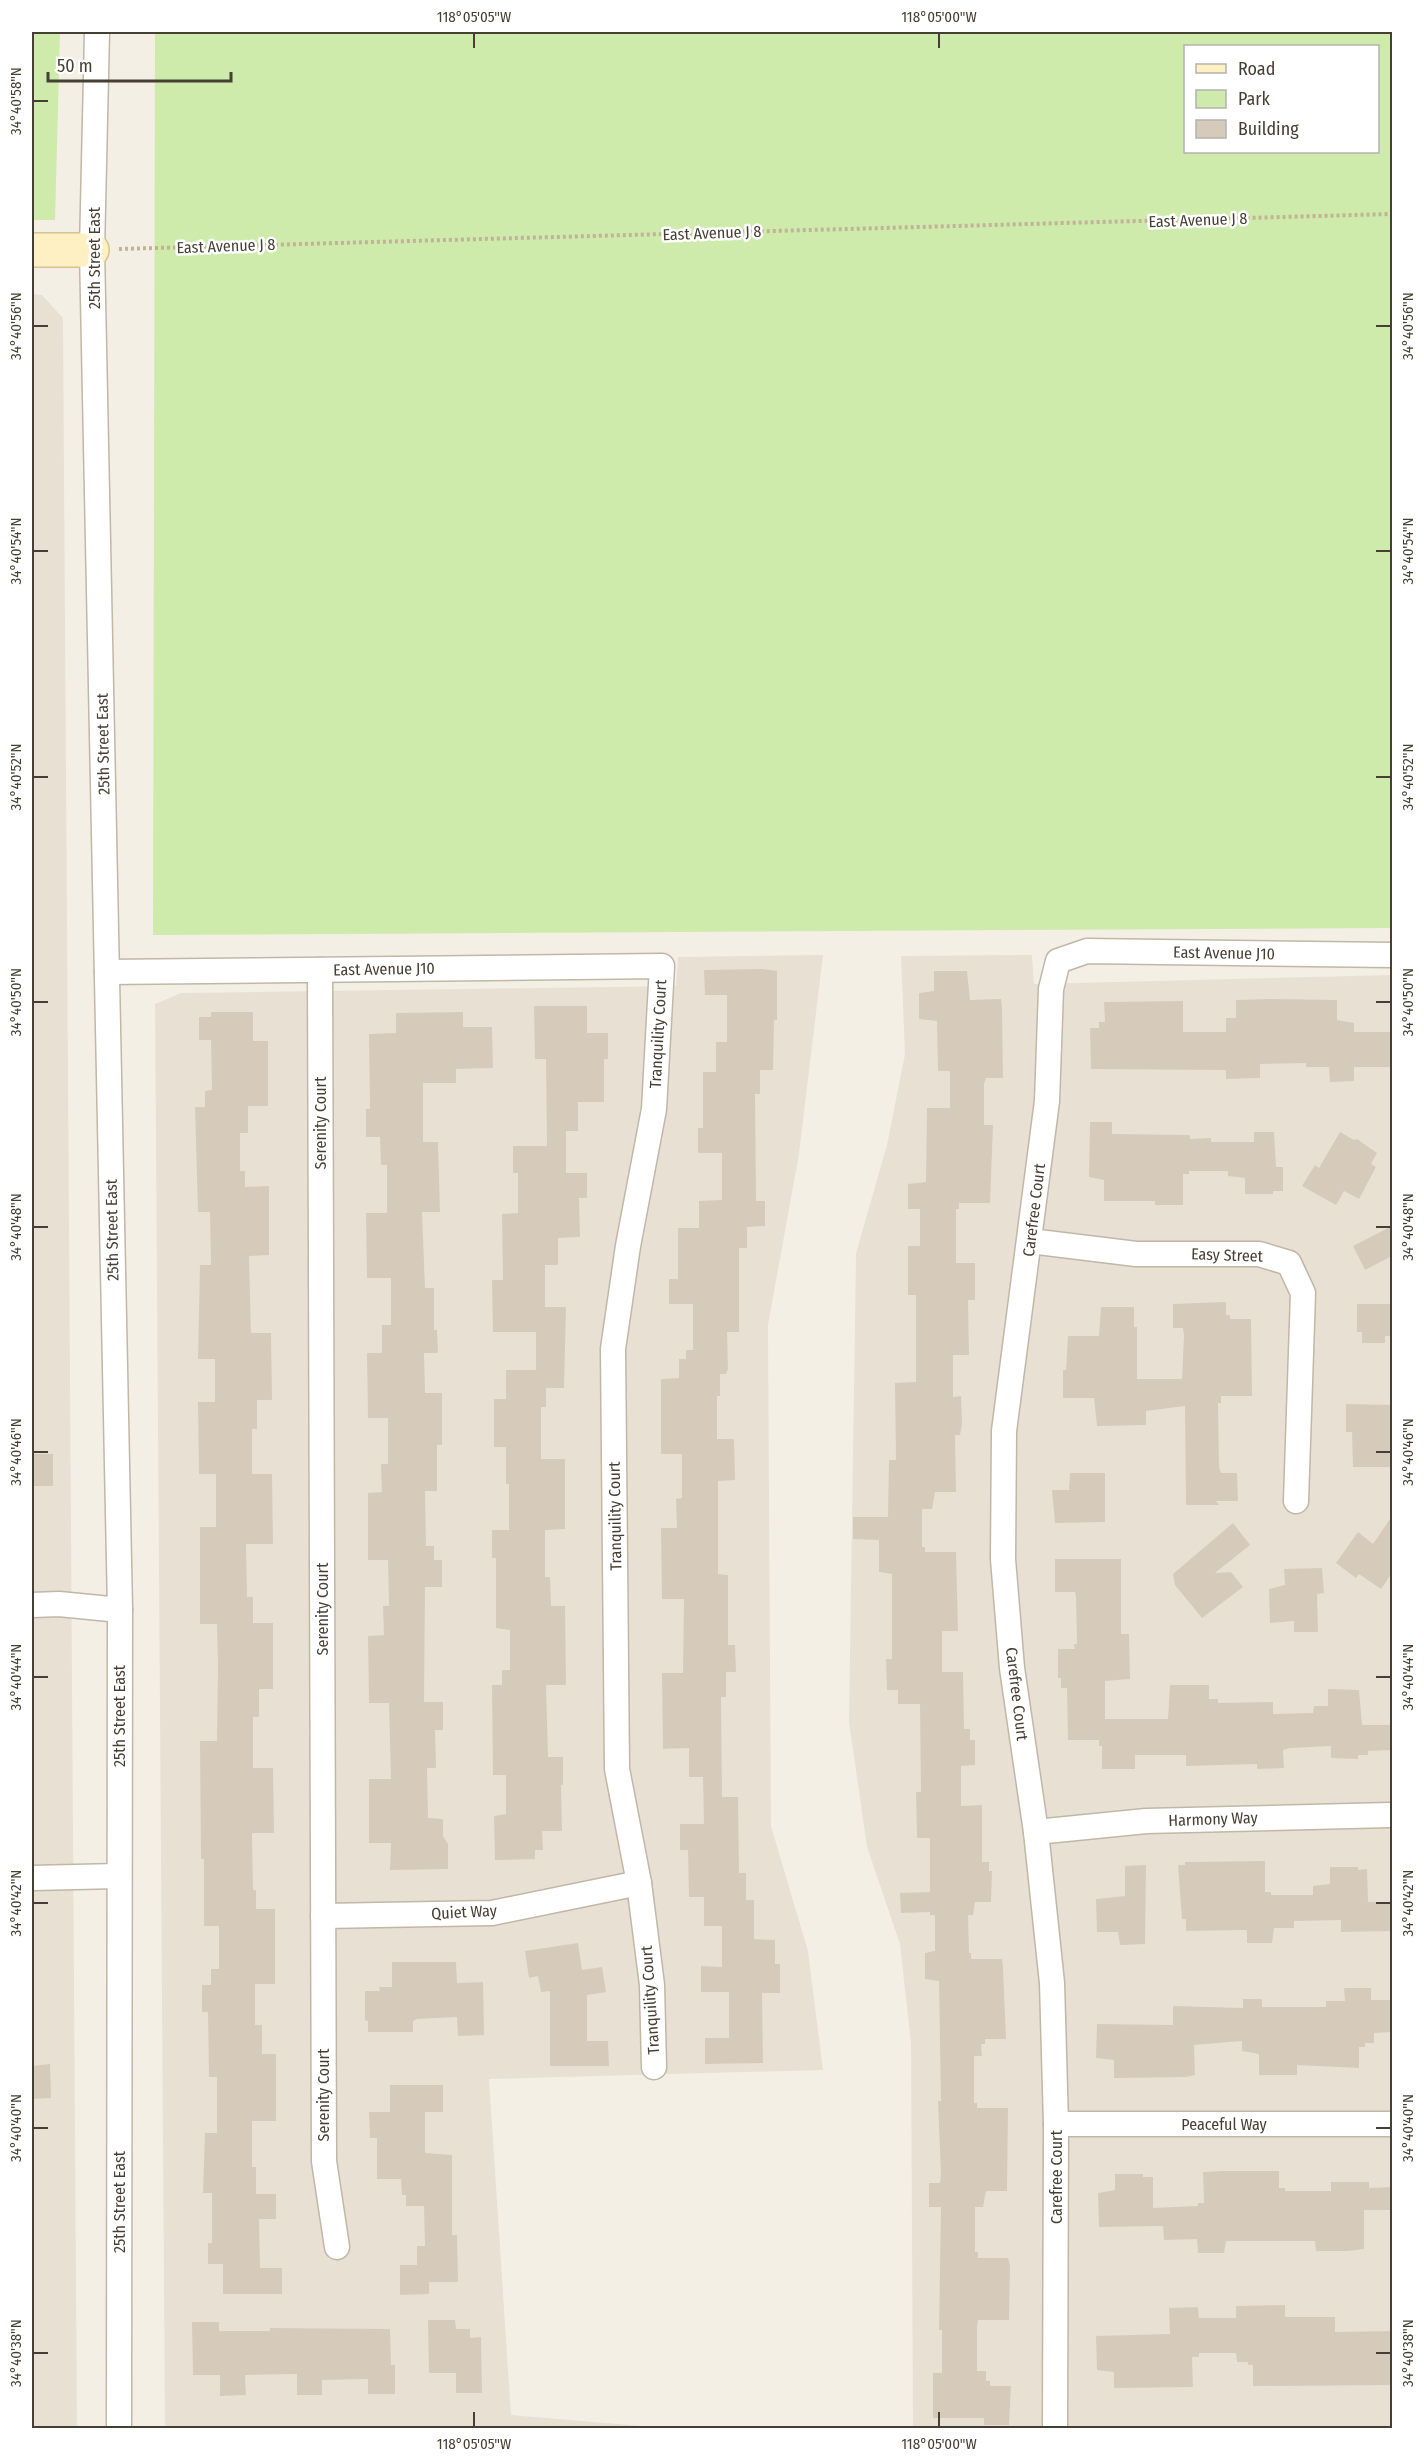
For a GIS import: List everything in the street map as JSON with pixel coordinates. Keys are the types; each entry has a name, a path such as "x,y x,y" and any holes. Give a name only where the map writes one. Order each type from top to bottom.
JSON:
{"street":[{"name":"25th Street East","path":"97,32 92,250 120,1610 119,2428"},
{"path":"32,250 92,250"},
{"name":"East Avenue J10","path":"1058,961 1088,951 1392,955"},
{"name":"Carefree Court","path":"1055,2428 1056,2124 1052,1983 1036,1832 1012,1668 1003,1559 1004,1431 1047,1101 1051,989 1058,961"},
{"name":"East Avenue J10","path":"107,972 662,966"},
{"name":"Tranquility Court","path":"654,2067 652,1985 639,1883 617,1768 613,1349 628,1246 654,1109 662,966"},
{"name":"Serenity Court","path":"320,970 324,2160 337,2247"},
{"name":"Easy Street","path":"1030,1241 1136,1254 1259,1254 1289,1263 1304,1293 1296,1501"},
{"path":"32,1605 59,1604 120,1610"},
{"name":"Harmony Way","path":"1036,1832 1146,1821 1390,1815"},
{"path":"32,1878 118,1876"},
{"name":"Quiet Way","path":"323,1916 492,1913 639,1883"},
{"name":"Peaceful Way","path":"1056,2124 1392,2124"}],"path":[{"name":"East Avenue J 8","path":"92,250 1392,214"}],"shaded area":[{"path":"32,294 42,295 63,318 77,2428 32,2428"},
{"path":"823,955 799,1154 768,1325 771,1826 808,1951 823,2070 489,2079 511,2415 665,2428 165,2428 155,1004 181,993 676,986 678,957"},
{"path":"1032,955 1034,984 1392,975 1392,2428 913,2428 911,2044 900,1944 867,1847 849,1722 856,1253 887,1145 905,1054 901,956"}],"green space":[{"path":"32,32 60,32 55,220 32,220"},
{"path":"155,32 1392,32 1392,928 153,935"}],"building":[{"path":"763,969 777,971 777,1020 774,1020 773,1070 760,1070 760,1094 755,1094 756,1201 765,1201 765,1226 747,1227 747,1248 739,1248 739,1332 727,1332 728,1369 726,1374 720,1374 720,1396 717,1396 717,1439 734,1439 735,1480 718,1481 718,1574 728,1575 728,1645 735,1645 736,1672 726,1672 726,1697 721,1697 722,1797 738,1797 739,1873 746,1873 746,1900 754,1900 754,1939 775,1940 775,1964 780,1964 780,1993 762,1993 763,2063 705,2064 705,2038 729,2038 729,1992 701,1992 701,1966 722,1967 722,1926 704,1926 704,1897 689,1897 688,1850 680,1850 680,1824 704,1824 703,1777 689,1777 689,1748 663,1749 662,1673 683,1673 684,1599 662,1599 661,1528 677,1528 676,1499 682,1498 682,1454 661,1454 661,1379 679,1378 679,1359 686,1359 686,1350 693,1350 693,1304 669,1304 669,1279 678,1279 678,1228 699,1228 699,1201 722,1200 722,1153 698,1153 698,1128 703,1128 703,1072 716,1072 716,1042 727,1042 727,995 705,995 704,970"},
{"path":"934,971 967,971 970,1000 1001,999 1002,1007 1003,1078 986,1078 984,1084 984,1125 993,1125 990,1203 959,1203 959,1209 956,1209 956,1263 975,1263 975,1300 968,1300 969,1355 953,1355 953,1397 961,1396 962,1424 960,1435 955,1435 956,1492 935,1492 932,1509 922,1509 922,1547 925,1547 925,1552 956,1552 958,1631 942,1631 942,1672 963,1672 964,1729 970,1729 970,1740 975,1740 975,1765 961,1766 961,1806 982,1805 982,1862 989,1862 989,1871 992,1871 991,1902 975,1902 973,1915 968,1915 969,1953 971,1953 971,1959 1002,1959 1003,1968 1006,2039 985,2039 985,2044 981,2044 982,2056 974,2056 974,2103 977,2103 977,2108 1008,2108 1007,2191 986,2191 983,2207 975,2207 975,2252 978,2252 978,2258 1008,2258 1010,2266 1009,2320 978,2320 977,2326 977,2371 986,2371 986,2381 990,2381 990,2386 1011,2386 1009,2425 984,2425 984,2418 933,2418 933,2373 942,2373 942,2330 939,2330 941,2207 929,2207 929,2183 940,2183 941,2174 938,2101 941,2101 939,1981 925,1979 925,1953 935,1951 935,1915 930,1915 930,1912 901,1913 900,1893 930,1892 930,1838 917,1838 916,1792 921,1792 920,1704 898,1704 898,1690 887,1690 886,1659 892,1659 892,1574 879,1572 879,1540 853,1539 853,1517 888,1517 889,1460 896,1460 895,1383 916,1382 916,1295 908,1295 908,1246 920,1246 920,1209 908,1209 908,1184 926,1182 927,1108 950,1108 950,1071 938,1071 937,1021 919,1019 919,993 934,991"},
{"path":"1236,1000 1337,1000 1337,1020 1354,1023 1354,1032 1392,1032 1392,1067 1354,1067 1354,1081 1330,1082 1329,1067 1306,1067 1306,1063 1260,1064 1260,1078 1226,1079 1226,1070 1091,1069 1090,1028 1099,1028 1099,1022 1105,1022 1104,1002 1183,1001 1183,1032 1226,1032 1226,1018 1236,1018"},
{"path":"534,1006 587,1006 587,1033 608,1033 608,1059 604,1059 604,1102 578,1102 578,1131 566,1131 566,1173 587,1173 587,1198 579,1198 580,1237 558,1238 558,1265 545,1265 545,1307 566,1307 564,1388 546,1388 546,1407 541,1407 541,1459 565,1459 565,1529 545,1530 545,1577 550,1577 551,1606 565,1606 566,1685 546,1685 548,1757 563,1757 562,1831 542,1831 543,1850 535,1850 535,1859 495,1860 494,1816 506,1814 506,1775 493,1775 492,1685 502,1685 502,1670 510,1670 510,1630 496,1628 496,1558 492,1558 492,1530 509,1530 509,1484 506,1484 506,1447 494,1447 494,1399 506,1399 506,1370 536,1370 536,1332 493,1332 492,1280 503,1280 502,1214 518,1213 518,1173 513,1173 513,1146 547,1146 546,1059 535,1059"},
{"path":"211,1012 253,1012 253,1041 268,1041 268,1106 248,1106 248,1133 240,1133 240,1171 245,1171 245,1187 269,1186 269,1255 249,1256 251,1333 271,1333 272,1400 257,1400 257,1429 252,1429 252,1474 272,1474 273,1544 246,1544 247,1597 253,1597 253,1623 273,1623 273,1689 259,1689 259,1717 253,1717 253,1768 273,1768 274,1833 252,1833 253,1890 256,1890 256,1909 275,1909 275,1984 255,1984 255,2025 262,2025 262,2054 276,2054 276,2121 252,2121 252,2167 256,2167 256,2194 276,2194 276,2219 259,2219 260,2268 282,2268 282,2294 223,2294 223,2264 208,2264 208,2243 212,2243 212,2193 203,2193 205,2133 217,2133 217,2077 209,2077 208,2012 202,2012 202,1985 211,1985 211,1969 219,1969 219,1926 204,1926 200,1741 217,1741 218,1665 217,1624 200,1624 200,1527 216,1527 216,1474 199,1474 198,1402 215,1402 215,1359 198,1359 200,1265 211,1265 210,1212 198,1212 195,1107 205,1107 205,1091 212,1090 211,1040 199,1040 199,1017 211,1017"},
{"path":"463,1012 463,1027 492,1027 493,1068 456,1069 456,1083 423,1083 423,1142 438,1142 440,1212 422,1212 425,1288 434,1288 434,1330 437,1330 438,1353 424,1353 425,1393 442,1393 442,1445 437,1445 437,1491 425,1491 426,1546 434,1546 434,1560 442,1560 442,1587 425,1587 424,1702 443,1702 443,1730 435,1730 436,1768 427,1768 428,1818 443,1819 443,1836 448,1844 448,1869 390,1870 391,1843 369,1843 369,1779 391,1779 389,1703 369,1703 368,1636 384,1635 383,1606 389,1606 388,1560 368,1560 368,1493 382,1492 381,1464 388,1464 388,1418 368,1418 367,1353 382,1353 382,1325 391,1325 391,1278 367,1278 366,1213 387,1213 387,1165 381,1165 380,1137 366,1137 366,1109 370,1109 369,1034 396,1033 396,1013"},
{"path":"1090,1122 1112,1122 1112,1134 1190,1135 1190,1139 1211,1138 1211,1142 1254,1142 1254,1132 1274,1132 1276,1167 1283,1167 1283,1191 1273,1191 1273,1194 1245,1194 1245,1178 1228,1176 1228,1171 1189,1171 1189,1174 1183,1174 1183,1205 1155,1205 1155,1201 1104,1201 1104,1180 1089,1177"},
{"path":"1340,1132 1354,1140 1357,1139 1377,1153 1371,1164 1376,1167 1359,1199 1344,1191 1336,1205 1302,1186 1315,1165 1319,1168"},
{"path":"1392,1226 1392,1256 1365,1270 1353,1246"},
{"path":"1226,1302 1226,1315 1230,1315 1230,1319 1251,1319 1252,1396 1221,1396 1221,1403 1218,1403 1219,1467 1221,1473 1237,1473 1238,1501 1216,1501 1219,1505 1186,1505 1185,1406 1146,1411 1146,1425 1097,1426 1094,1398 1063,1398 1063,1370 1066,1370 1068,1336 1099,1336 1101,1307 1134,1307 1134,1327 1137,1327 1137,1379 1182,1379 1184,1336 1183,1328 1173,1328 1173,1304"},
{"path":"1357,1304 1392,1304 1392,1336 1385,1336 1385,1343 1362,1343 1362,1332 1357,1332"},
{"path":"1346,1404 1392,1405 1392,1467 1353,1467 1352,1432 1346,1432"},
{"path":"32,1454 53,1454 53,1486 32,1486"},
{"path":"1070,1473 1105,1473 1105,1522 1055,1523 1052,1490 1069,1490"},
{"path":"1392,1516 1392,1573 1381,1589 1359,1574 1356,1578 1336,1563 1358,1532 1373,1544"},
{"path":"1233,1523 1250,1545 1215,1573 1231,1572 1243,1587 1202,1618 1175,1585 1173,1574"},
{"path":"1055,1559 1121,1559 1121,1634 1129,1634 1130,1679 1105,1681 1105,1719 1168,1719 1170,1685 1209,1685 1209,1699 1218,1699 1218,1703 1273,1702 1273,1714 1313,1713 1314,1706 1328,1706 1328,1689 1359,1690 1362,1725 1392,1725 1392,1750 1368,1751 1368,1755 1358,1755 1358,1759 1331,1758 1331,1746 1290,1748 1283,1750 1284,1768 1257,1769 1257,1764 1186,1766 1186,1755 1135,1755 1135,1769 1102,1769 1102,1746 1099,1746 1099,1740 1068,1740 1067,1688 1061,1688 1061,1678 1058,1678 1058,1649 1075,1649 1074,1644 1077,1644 1076,1597 1075,1592 1055,1592"},
{"path":"1322,1568 1324,1593 1317,1594 1318,1632 1294,1632 1294,1621 1270,1623 1269,1589 1285,1585 1284,1569"},
{"path":"1265,1861 1265,1892 1271,1892 1271,1895 1313,1895 1313,1886 1330,1884 1330,1867 1367,1869 1368,1902 1392,1902 1392,1931 1341,1932 1341,1920 1294,1921 1294,1928 1274,1928 1272,1943 1247,1943 1247,1931 1245,1930 1186,1931 1186,1919 1182,1919 1178,1865 1185,1865 1185,1862"},
{"path":"1146,1865 1145,1944 1120,1945 1118,1932 1097,1932 1096,1899 1125,1896 1125,1866"},
{"path":"578,1943 582,1970 602,1967 606,1992 587,1995 587,2041 608,2041 609,2066 550,2066 550,1991 541,1992 538,1976 529,1978 525,1951"},
{"path":"392,1962 456,1962 457,1983 483,1982 484,2035 458,2036 457,2017 417,2019 413,2021 413,2032 368,2032 368,2021 365,2020 365,1991 380,1991 379,1987 392,1987"},
{"path":"1344,1988 1371,1988 1371,2000 1392,2000 1392,2032 1374,2033 1374,2043 1365,2043 1365,2047 1359,2047 1359,2068 1297,2065 1297,2075 1259,2075 1259,2054 1242,2051 1242,2041 1194,2045 1195,2075 1186,2077 1114,2078 1114,2060 1096,2058 1097,2024 1173,2025 1173,2006 1243,2008 1243,1999 1262,1999 1262,2007 1326,2007 1326,2001 1345,2001"},
{"path":"50,2064 51,2098 32,2099 32,2066"},
{"path":"390,2085 443,2085 443,2112 425,2112 425,2153 452,2155 452,2235 457,2235 458,2282 429,2282 429,2294 400,2295 400,2265 417,2265 417,2246 425,2246 424,2206 406,2206 406,2195 402,2195 401,2179 377,2179 377,2138 370,2138 369,2112 390,2112"},
{"path":"1279,2171 1279,2188 1285,2188 1285,2191 1331,2191 1331,2182 1369,2182 1369,2188 1392,2187 1392,2210 1364,2210 1364,2249 1348,2251 1316,2251 1315,2241 1226,2241 1224,2253 1198,2253 1197,2239 1164,2240 1163,2226 1099,2227 1098,2193 1115,2190 1115,2174 1143,2174 1143,2177 1153,2177 1153,2208 1198,2206 1198,2203 1204,2203 1203,2172"},
{"path":"1285,2305 1285,2317 1335,2317 1335,2332 1392,2331 1392,2385 1253,2386 1253,2365 1248,2365 1248,2362 1237,2362 1236,2353 1199,2353 1199,2357 1192,2357 1193,2387 1114,2388 1114,2372 1097,2370 1096,2336 1170,2334 1169,2308 1198,2307 1199,2318 1236,2318 1236,2306"},
{"path":"428,2320 455,2320 456,2329 470,2329 470,2338 481,2337 482,2393 456,2393 456,2373 429,2373"},
{"path":"192,2322 219,2322 219,2331 270,2331 270,2328 390,2329 391,2365 395,2365 395,2394 368,2394 368,2379 322,2380 322,2395 297,2395 297,2374 245,2375 246,2395 220,2396 220,2375 193,2375"}]}
